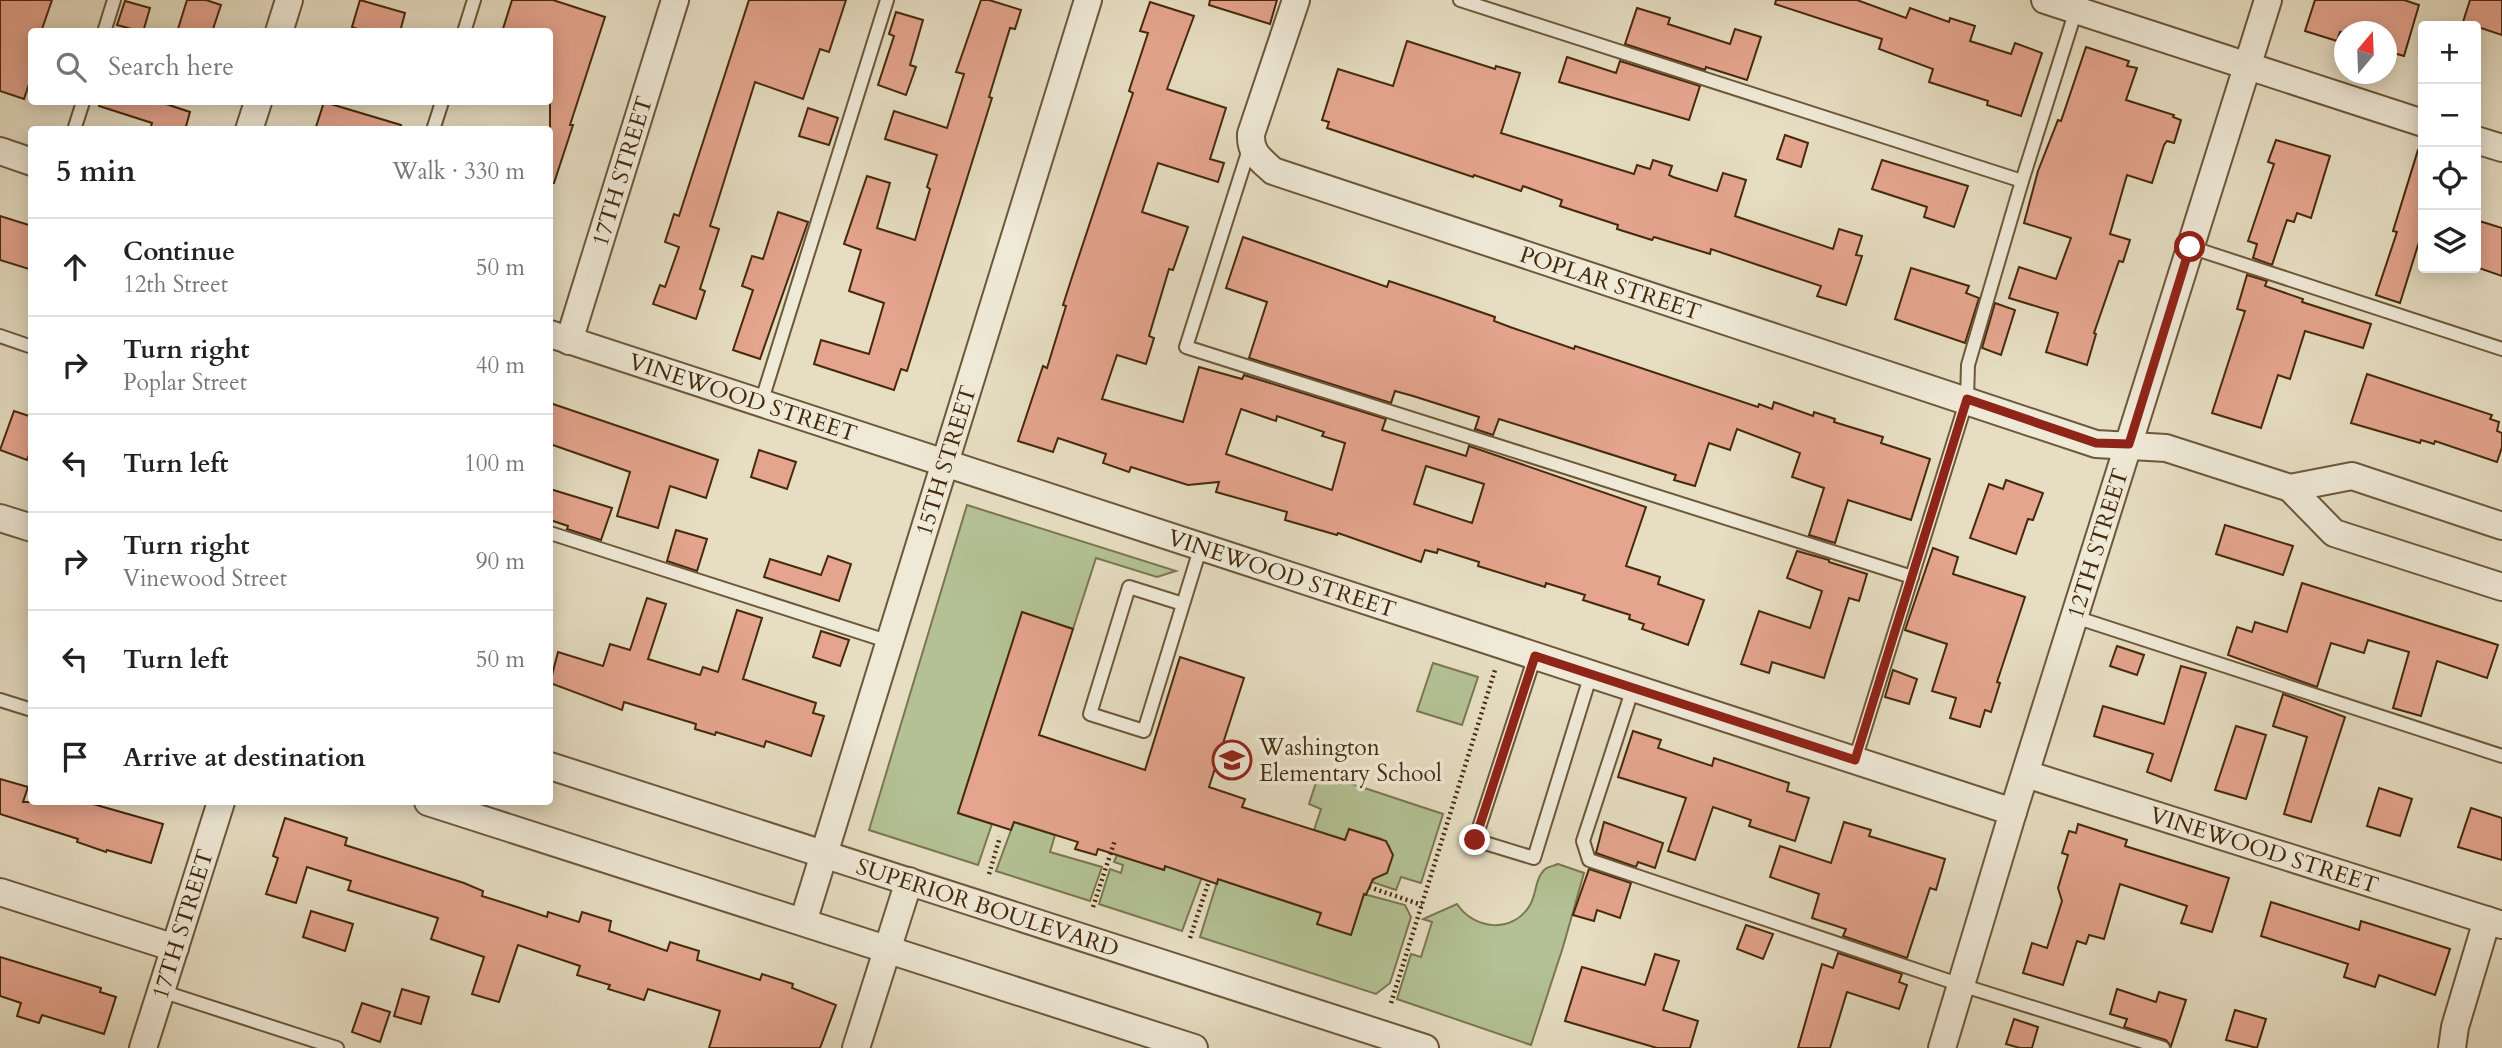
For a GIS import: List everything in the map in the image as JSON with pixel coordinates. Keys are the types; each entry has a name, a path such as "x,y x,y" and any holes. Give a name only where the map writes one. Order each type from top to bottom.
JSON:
{"street":[{"path":"280,28 289,0"},
{"name":"17TH STREET","path":"559,338 675,0"},
{"name":"15TH STREET","path":"803,922 1088,0"},
{"path":"1250,146 1251,134 1296,0"},
{"path":"2045,0 2418,121"},
{"name":"12TH STREET","path":"1942,1048 2013,812 2268,0"},
{"path":"250,126 257,105"},
{"path":"2481,142 2502,148"},
{"name":"POPLAR STREET","path":"1250,146 1273,171 2096,443 2166,448 2290,488"},
{"path":"0,151 28,161"},
{"name":"VINEWOOD STREET","path":"559,338 2013,812"},
{"path":"2290,488 2352,476 2502,526"},
{"path":"2290,488 2334,533 2502,587"},
{"path":"0,518 28,527"},
{"name":"SUPERIOR BOULEVARD","path":"553,767 1420,1047"},
{"name":"VINEWOOD STREET","path":"2026,774 2494,922"},
{"name":"17TH STREET","path":"144,1048 220,805"},
{"path":"437,805 1194,1048"},
{"path":"856,1048 909,881"},
{"path":"0,892 175,948"},
{"path":"2452,1048 2455,1027 2494,922"}],"lane":[{"path":"105,28 114,0"},
{"path":"465,28 474,0"},
{"path":"761,403 887,0"},
{"path":"1460,0 2022,181"},
{"path":"1855,760 1967,399 1968,366 2076,10"},
{"path":"75,126 82,105"},
{"path":"434,126 441,105"},
{"path":"1250,146 1186,347 1912,577"},
{"path":"2190,247 2502,349"},
{"path":"0,337 28,346"},
{"path":"553,534 890,642"},
{"path":"1183,604 1129,587 1090,714 1143,731 1183,604 1201,546"},
{"path":"2075,618 2502,756"},
{"path":"1535,656 1475,840 1534,858 1591,674"},
{"path":"1633,688 1583,841 1589,860 1961,985 2163,1048"},
{"path":"0,700 28,709"},
{"path":"161,991 337,1048"}],"path":[{"path":"1391,1003 1501,645"},
{"path":"989,874 1000,837"},
{"path":"1093,907 1115,840"},
{"path":"1190,938 1209,881"},
{"path":"1369,887 1422,905"}],"green space":[{"path":"967,505 1176,571 1157,577 1096,558 1073,629 1022,613 958,813 992,824 978,865 869,830"},
{"path":"1433,663 1478,677 1462,725 1417,711"},
{"path":"1319,773 1443,814 1421,883 1401,877 1396,890 1372,882 1392,855 1389,846 1382,844 1382,839 1349,829 1345,840 1314,830 1321,809 1309,804"},
{"path":"1014,822 1055,835 1050,852 1102,867 1090,901 996,871"},
{"path":"1117,855 1164,870 1167,862 1203,874 1182,931 1099,904 1110,869 1121,873 1123,865 1114,862"},
{"path":"1558,864 1584,873 1531,1045 1397,999 1411,954 1421,957 1432,922 1423,919 1457,904 1464,913 1483,923 1494,925 1514,921 1530,905 1543,871"},
{"path":"1218,879 1321,913 1318,924 1351,934 1364,894 1405,905 1411,917 1390,983 1376,994 1200,937"}],"building":[{"path":"0,0 52,0 42,28 28,28 28,87 24,99 0,91"},
{"path":"187,0 206,0 221,5 213,28 178,28"},
{"path":"360,0 405,13 401,28 352,27"},
{"path":"512,0 553,0 605,17 554,183 553,126 550,126 550,105 553,105 553,28 503,28"},
{"path":"749,0 846,0 829,52 820,49 803,99 755,82 710,226 719,229 700,289 705,291 696,319 653,304 660,285 665,287 679,247 665,242 674,214 679,216"},
{"path":"981,0 1021,10 1015,29 1010,28 989,97 992,98 907,371 901,369 894,390 814,364 821,340 869,354 884,303 849,291 861,250 844,244 867,176 890,183 877,228 915,240 937,155 885,139 894,111 947,128 964,74 956,72"},
{"path":"1210,0 1277,0 1270,24 1209,5"},
{"path":"1776,0 1857,0 1906,18 1910,8 1949,22 1950,18 1975,26 1970,41 2011,54 2015,43 2042,53 2021,116 1987,105 1988,101 1929,82 1933,69 1879,49 1882,39 1775,4"},
{"path":"2315,0 2404,0 2419,5 2404,56 2397,54 2397,21 2334,21 2334,40 2305,31"},
{"path":"2470,0 2502,0 2502,35 2481,28 2481,21 2463,21"},
{"path":"125,1 150,8 144,28 117,25"},
{"path":"1150,2 1194,16 1167,89 1226,108 1210,159 1224,163 1218,182 1158,163 1142,212 1188,227 1173,270 1169,269 1149,336 1154,338 1146,364 1117,355 1102,399 1183,422 1199,367 1242,379 1244,375 1386,419 1382,430 1466,456 1469,446 1646,507 1626,566 1660,577 1658,584 1704,600 1688,645 1642,629 1644,624 1629,619 1630,615 1583,600 1585,595 1546,583 1545,587 1478,566 1479,562 1438,549 1437,553 1425,550 1421,562 1338,533 1337,535 1285,520 1287,512 1216,492 1219,482 1188,485 1131,467 1129,472 1103,463 1106,454 1058,438 1053,452 1018,441 1043,366 1047,368 1066,306 1063,305 1133,93 1129,91 1148,33 1140,31","holes":["1241,409 1276,421 1277,416 1324,432 1322,436 1345,443 1332,490 1226,454","1426,466 1484,484 1472,523 1414,504"]},
{"path":"1637,8 1670,18 1668,24 1730,44 1735,29 1761,37 1747,80 1706,67 1705,70 1625,44"},
{"path":"896,12 923,20 910,65 916,67 906,95 878,85 894,36 889,34"},
{"path":"1407,41 1495,69 1496,66 1520,73 1501,133 1634,174 1637,165 1650,169 1653,160 1672,166 1669,175 1673,177 1717,191 1723,173 1746,180 1735,216 1833,249 1839,229 1862,236 1856,255 1862,256 1846,305 1817,296 1821,286 1711,249 1710,254 1617,229 1618,225 1560,206 1562,200 1523,186 1521,191 1474,175 1473,177 1327,128 1329,122 1322,120 1338,69 1393,86"},
{"path":"2086,47 2129,61 2127,66 2137,68 2126,100 2174,115 2173,117 2181,120 2174,143 2167,141 2164,145 2152,183 2127,175 2110,234 2130,240 2123,262 2119,261 2094,333 2096,334 2087,365 2046,352 2058,313 2009,298 2019,267 2056,279 2071,238 2024,223 2038,171 2058,120 2061,121"},
{"path":"1567,57 1616,73 1620,61 1700,86 1689,120 1559,82"},
{"path":"169,105 190,112 186,126 151,126 152,123 99,106"},
{"path":"323,105 334,105 401,125 401,126 316,126"},
{"path":"808,108 838,118 829,145 799,136"},
{"path":"1785,135 1808,143 1801,167 1777,159"},
{"path":"2276,140 2330,156 2311,218 2297,213 2294,222 2287,220 2272,265 2253,258 2257,244 2248,241 2274,164 2268,162"},
{"path":"2418,150 2418,245 2400,303 2376,295 2397,232 2393,231"},
{"path":"1882,160 1968,186 1954,227 1924,217 1927,207 1872,189"},
{"path":"778,212 808,222 760,359 733,350 753,290 742,286 752,256 763,259"},
{"path":"0,216 28,225 28,269 0,260"},
{"path":"2481,222 2502,228 2502,276 2481,269"},
{"path":"1243,237 1387,287 1389,281 1495,317 1494,321 1574,349 1575,346 1758,407 1759,404 1772,409 1774,402 1813,416 1814,412 1835,419 1834,422 1883,437 1881,443 1930,459 1911,520 1848,500 1835,543 1809,535 1824,488 1792,477 1800,453 1737,429 1730,450 1709,443 1695,486 1674,480 1676,475 1499,419 1493,435 1475,429 1479,417 1413,396 1395,391 1391,403 1249,358 1267,302 1226,288"},
{"path":"1911,268 1969,286 1966,293 1979,298 1965,343 1895,319"},
{"path":"2247,275 2267,281 2265,286 2303,299 2302,302 2371,324 2363,348 2305,331 2290,379 2278,375 2261,428 2212,413 2245,311 2237,309"},
{"path":"1995,303 2015,310 2001,355 1982,348"},
{"path":"2367,374 2492,415 2490,419 2499,422 2497,431 2502,433 2502,447 2497,462 2435,441 2434,444 2421,440 2420,443 2351,423"},
{"path":"553,404 718,460 706,498 670,486 658,528 617,516 630,472 553,445"},
{"path":"14,411 28,416 27,460 0,450"},
{"path":"759,450 796,462 787,489 751,477"},
{"path":"2006,480 2043,493 2033,520 2028,519 2016,554 1970,538 1989,484 2003,489"},
{"path":"553,490 612,508 601,540 567,529 568,526 553,521"},
{"path":"2225,525 2293,546 2283,575 2216,554"},
{"path":"676,530 707,539 697,571 667,561"},
{"path":"1933,548 1958,557 1953,574 2025,597 1997,682 2000,683 1991,712 1985,710 1980,727 1950,718 1956,698 1932,691 1947,644 1905,630"},
{"path":"1797,551 1867,574 1859,601 1849,598 1824,678 1772,662 1769,673 1741,664 1759,611 1810,628 1822,591 1787,578"},
{"path":"828,556 851,564 839,601 764,577 770,559 821,575"},
{"path":"2302,583 2498,645 2487,678 2437,661 2421,716 2393,708 2409,652 2368,640 2364,653 2331,643 2317,687 2228,655 2237,627 2252,632 2255,622 2287,632"},
{"path":"647,598 666,604 648,659 700,675 703,667 718,672 737,610 762,618 743,679 816,703 813,713 824,716 811,756 766,741 764,747 716,732 715,735 695,729 696,724 624,702 622,710 553,684 558,652 603,666 610,644 630,650"},
{"path":"1022,612 1073,629 1039,735 1145,770 1180,657 1244,678 1209,787 1245,799 1242,807 1345,840 1349,829 1386,841 1393,855 1387,873 1373,879 1366,895 1364,894 1351,935 1317,924 1321,913 1218,879 1217,884 1165,866 1164,870 1098,849 1096,855 1075,849 1078,842 1014,822 1011,830 958,813"},
{"path":"821,631 849,640 840,666 813,657"},
{"path":"2117,646 2144,655 2137,675 2110,666"},
{"path":"2181,666 2206,673 2171,781 2147,772 2153,754 2094,736 2103,706 2164,724"},
{"path":"1893,670 1917,679 1909,704 1885,697"},
{"path":"2283,694 2345,717 2311,822 2284,814 2307,737 2273,726"},
{"path":"2236,726 2266,735 2246,799 2215,790"},
{"path":"1633,731 1661,740 1658,748 1712,766 1714,758 1789,783 1787,791 1809,798 1795,841 1749,826 1751,820 1713,807 1695,860 1668,851 1686,798 1618,777"},
{"path":"0,779 28,787 23,802 28,802 28,805 96,805 163,824 151,863 107,850 106,852 77,842 78,839 0,814"},
{"path":"2379,788 2412,799 2400,836 2367,826"},
{"path":"2471,808 2502,818 2502,860 2458,847"},
{"path":"285,818 347,838 345,845 464,883 483,891 482,896 547,917 548,912 579,922 582,912 611,921 609,931 667,951 670,942 699,951 697,960 760,980 762,974 793,984 792,988 836,1005 820,1048 709,1048 720,1011 648,989 644,1000 608,989 610,985 577,975 580,966 518,945 499,1002 472,994 484,957 431,939 438,918 348,890 351,881 307,867 296,903 266,894 278,858 273,856"},
{"path":"1604,822 1663,843 1655,868 1638,862 1636,867 1596,853"},
{"path":"1844,822 1871,830 1869,836 1945,859 1936,890 1930,888 1907,958 1843,936 1846,929 1812,918 1819,894 1770,877 1780,846 1831,863"},
{"path":"2078,824 2127,840 2125,846 2229,878 2212,932 2181,923 2187,906 2120,884 2104,939 2089,935 2086,944 2077,941 2063,985 2023,973 2032,943 2047,948 2062,901 2058,888 2068,855 2062,853 2069,831 2076,833"},
{"path":"1589,869 1631,883 1620,918 1597,910 1594,921 1573,915"},
{"path":"2271,902 2359,930 2361,921 2450,949 2435,995 2379,975 2375,987 2344,977 2348,964 2261,936"},
{"path":"311,911 353,924 345,951 303,937"},
{"path":"1746,925 1773,934 1763,959 1737,949"},
{"path":"1838,953 1902,974 1899,982 1907,985 1899,1009 1847,992 1830,1048 1798,1048 1822,964 1833,968"},
{"path":"1655,954 1679,961 1663,1010 1698,1021 1690,1048 1657,1048 1565,1021 1582,967 1645,985"},
{"path":"0,957 101,988 100,992 116,997 104,1034 42,1015 39,1023 17,1016 21,1003 0,996"},
{"path":"402,989 429,997 421,1024 394,1016"},
{"path":"2117,989 2156,1002 2159,992 2186,1000 2171,1046 2166,1040 2124,1027 2127,1019 2110,1014"},
{"path":"362,1003 390,1012 380,1042 352,1032"},
{"path":"2235,1010 2266,1019 2257,1048 2226,1040"},
{"path":"2014,1019 2038,1027 2032,1048 2006,1044"}],"place":[{"name":"Washington Elementary School","path":"1232,760"}],"route":[{"path":"1475,840 1535,656 1855,760 1967,399 2096,443 2129,444 2190,247"}]}
